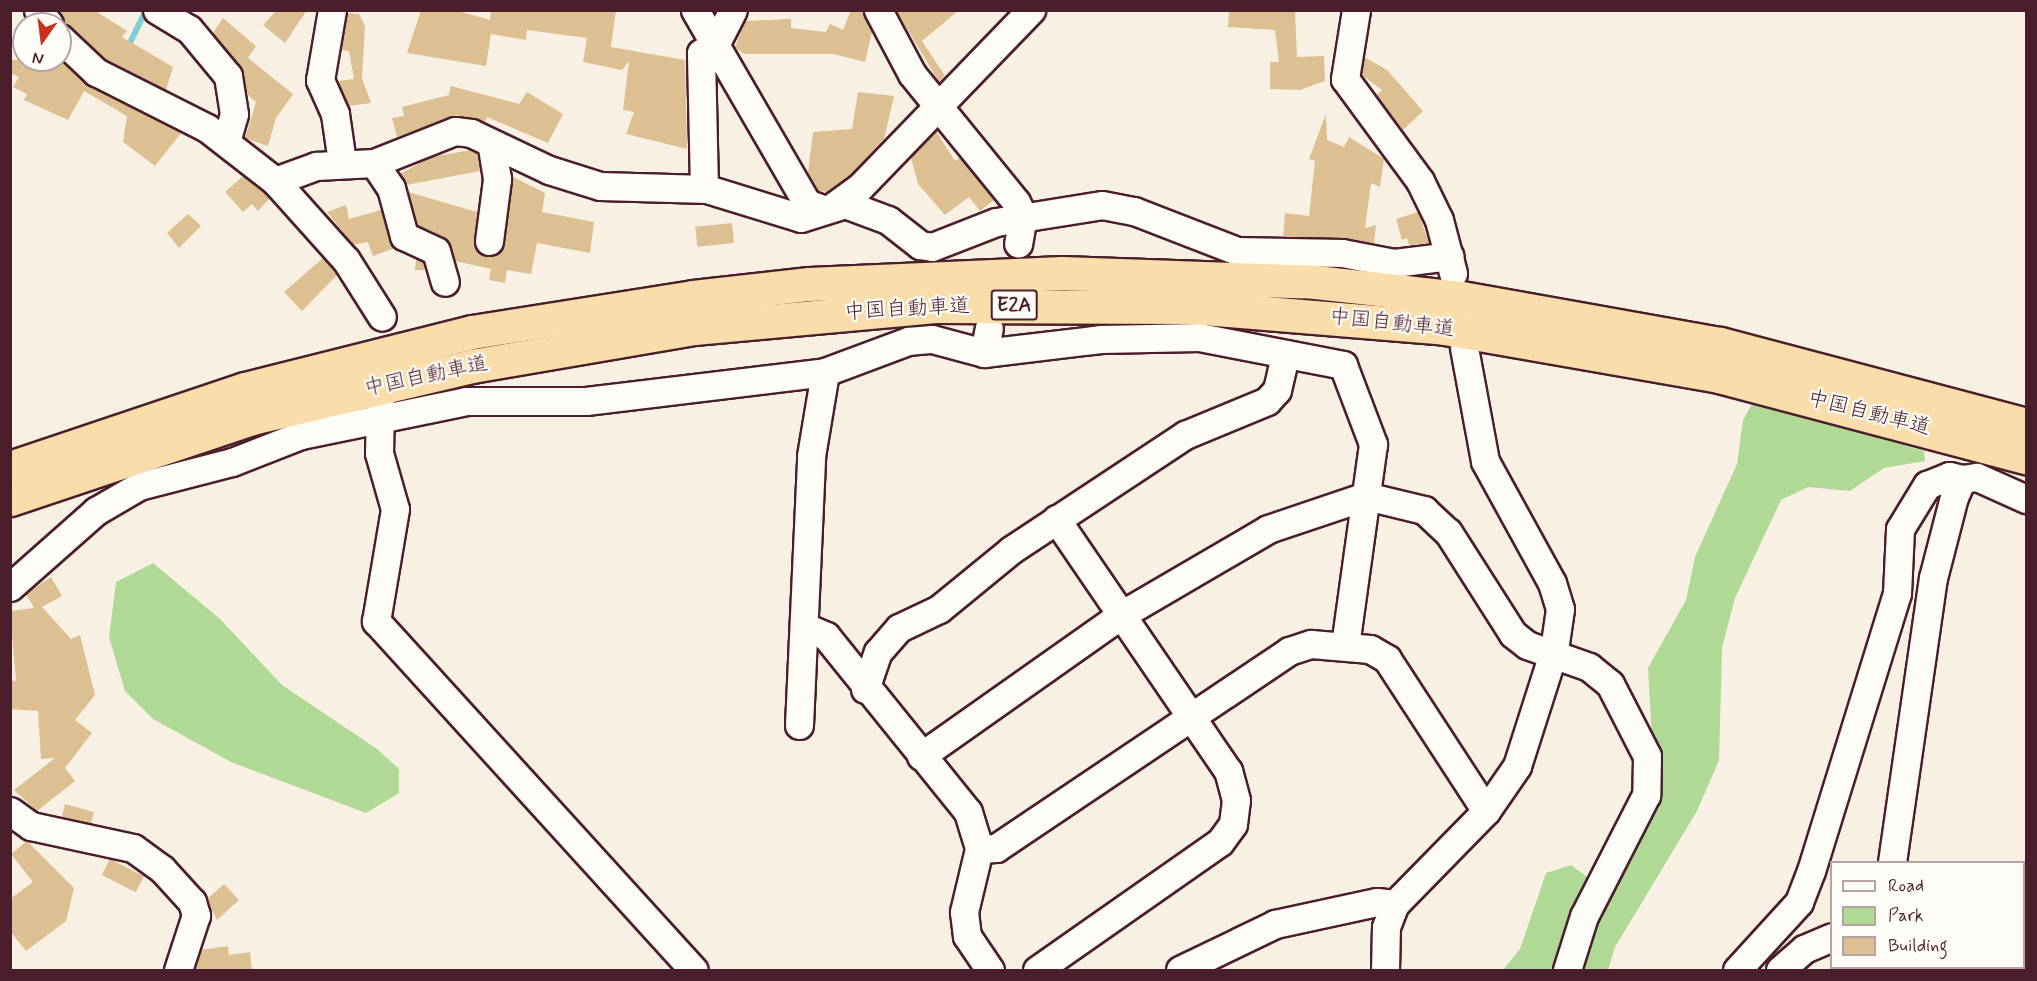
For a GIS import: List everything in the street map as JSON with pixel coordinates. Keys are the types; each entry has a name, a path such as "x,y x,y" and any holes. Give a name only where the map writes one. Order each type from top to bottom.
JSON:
{"highway":[{"name":"中国自動車道","path":"10,468 245,389 472,332 693,297 809,284 1051,273 1315,282 1461,298 1720,344 2026,425"},
{"name":"中国自動車道","path":"10,499 252,418 471,366 694,328 935,306 1192,307 1445,328 1715,375 2026,457"}],"street":[{"path":"157,10 189,29 228,75 234,114 226,142"},
{"path":"332,10 320,80 335,114 342,162"},
{"path":"694,10 807,203 828,209"},
{"path":"704,188 700,53 715,45 733,10"},
{"path":"878,10 912,74 1023,216 1018,244"},
{"path":"828,209 859,188 1030,10"},
{"path":"275,181 342,162 374,163 455,131 490,143 549,170 600,186 704,188 801,218 845,204 864,210 932,247 1023,216 1102,205 1134,211 1238,251 1342,253 1394,263 1452,265 1420,181 1345,79 1356,10"},
{"path":"72,49 96,72 165,103 226,142 275,181 346,260 382,317"},
{"path":"489,241 497,179 490,143"},
{"path":"374,163 391,188 404,236 436,250 446,282"},
{"path":"10,586 96,511 139,486 232,462 301,435 379,414 466,401 586,401 825,372 908,341 932,339 986,341 1160,335 1242,342 1285,354 1343,365 1373,444 1345,645"},
{"path":"1385,970 1386,927 1395,904 1486,811 1517,766 1554,650 1560,609 1552,583 1485,461 1464,348"},
{"path":"865,689 886,638 977,583 1056,519 1185,435 1267,401 1277,390 1285,354"},
{"path":"799,725 811,456 825,372"},
{"path":"379,414 379,453 394,509 376,621 694,970"},
{"path":"1737,970 1786,918 1807,881 1896,593 1900,529 1927,485 1949,476 1962,479 1977,477 2026,499"},
{"path":"1892,861 1933,578 1962,479"},
{"path":"921,756 1121,615 1268,529 1366,496 1424,510 1448,532 1513,634 1527,645 1554,650 1610,684 1647,756 1646,795 1584,916 1567,970"},
{"path":"1037,970 1220,842 1233,824 1236,800 1228,771 1056,519"},
{"path":"805,627 825,636 865,689 968,812 979,849 964,912 967,936 990,970"},
{"path":"979,849 996,848 1289,651 1311,644 1345,645 1370,650 1399,671 1421,719 1486,811"},
{"path":"10,811 31,826 133,848 162,869 192,902 196,915 178,970"},
{"path":"1180,970 1275,924 1377,902 1395,904"},
{"path":"1780,970 1804,949 1830,938"}],"green space":[{"path":"1753,402 1924,451 1925,461 1884,468 1850,491 1808,487 1781,500 1735,598 1722,648 1719,760 1697,811 1615,947 1608,970 1503,970 1520,949 1546,873 1571,865 1590,879 1654,774 1648,668 1686,600 1695,557 1737,464 1743,420"},
{"path":"153,563 220,619 282,685 377,749 399,769 399,793 366,813 231,762 153,719 125,691 109,637 116,582"}],"building":[{"path":"60,10 94,10 127,31 122,37 173,67 166,90 105,59 72,29 72,12 61,12"},
{"path":"277,10 307,10 285,43 263,25"},
{"path":"421,10 455,10 490,20 491,10 616,10 611,47 685,60 687,149 626,134 634,112 623,110 629,61 622,70 583,62 587,38 527,30 526,40 491,34 486,66 407,53"},
{"path":"851,10 862,10 872,32 865,62 833,54 744,54 735,47 745,21 791,19 791,28 826,32 830,24 843,30"},
{"path":"896,10 959,10 922,41 945,76 939,82"},
{"path":"1229,10 1295,10 1297,57 1324,56 1325,81 1300,90 1270,89 1270,62 1279,62 1275,30 1228,27"},
{"path":"347,13 359,14 365,26 362,78 371,103 348,106 338,81 354,79 349,51 341,50"},
{"path":"223,18 256,46 248,58 293,94 276,118 268,146 245,138 256,102 248,95 240,66 213,33"},
{"path":"1364,57 1387,70 1423,111 1403,130 1377,95 1382,90 1362,75"},
{"path":"10,60 12,60 12,72 72,71 89,86 181,133 155,166 123,142 127,116 84,91 68,120 24,100 27,94 13,87 19,77 10,73"},
{"path":"451,86 519,104 527,92 563,114 548,143 487,117 485,122 457,115 397,137 392,118 404,116 402,107 449,95"},
{"path":"858,92 894,96 884,139 849,176 826,192 818,190 808,173 813,132 852,129"},
{"path":"1326,114 1327,140 1344,147 1349,137 1384,159 1380,187 1371,183 1365,228 1376,225 1374,243 1283,236 1285,213 1309,216 1315,161 1309,159"},
{"path":"936,131 955,161 960,158 994,200 980,211 969,197 945,215 918,184 911,157"},
{"path":"471,150 477,153 480,171 406,185 400,174 431,157"},
{"path":"243,176 270,198 258,211 252,204 243,212 225,192"},
{"path":"513,177 545,193 542,212 594,222 590,253 537,243 531,274 507,270 505,283 489,280 491,269 455,261 448,240 417,225 408,192 477,212 475,248 486,256 496,255 505,243"},
{"path":"346,205 349,219 381,210 395,248 373,256 368,242 353,245 327,212"},
{"path":"1418,212 1429,243 1409,245 1407,238 1402,240 1396,219"},
{"path":"188,214 201,226 179,248 167,233"},
{"path":"732,223 734,243 697,247 695,227"},
{"path":"323,258 337,275 302,311 284,292"},
{"path":"416,259 423,262 425,270 415,270"},
{"path":"51,577 62,596 42,607 71,639 80,635 95,695 75,720 92,733 65,768 75,781 37,811 14,790 55,758 41,759 38,711 10,709 10,680 16,681 10,611 34,608 26,594"},
{"path":"65,804 94,812 91,823 62,817"},
{"path":"27,841 74,888 66,921 26,951 10,931 10,899 33,882 11,854"},
{"path":"110,859 144,876 136,892 102,875"},
{"path":"224,884 239,900 217,920 207,899"},
{"path":"228,946 229,955 250,952 252,970 194,970 201,950"}],"waterway":[{"path":"128,47 146,10"}]}
